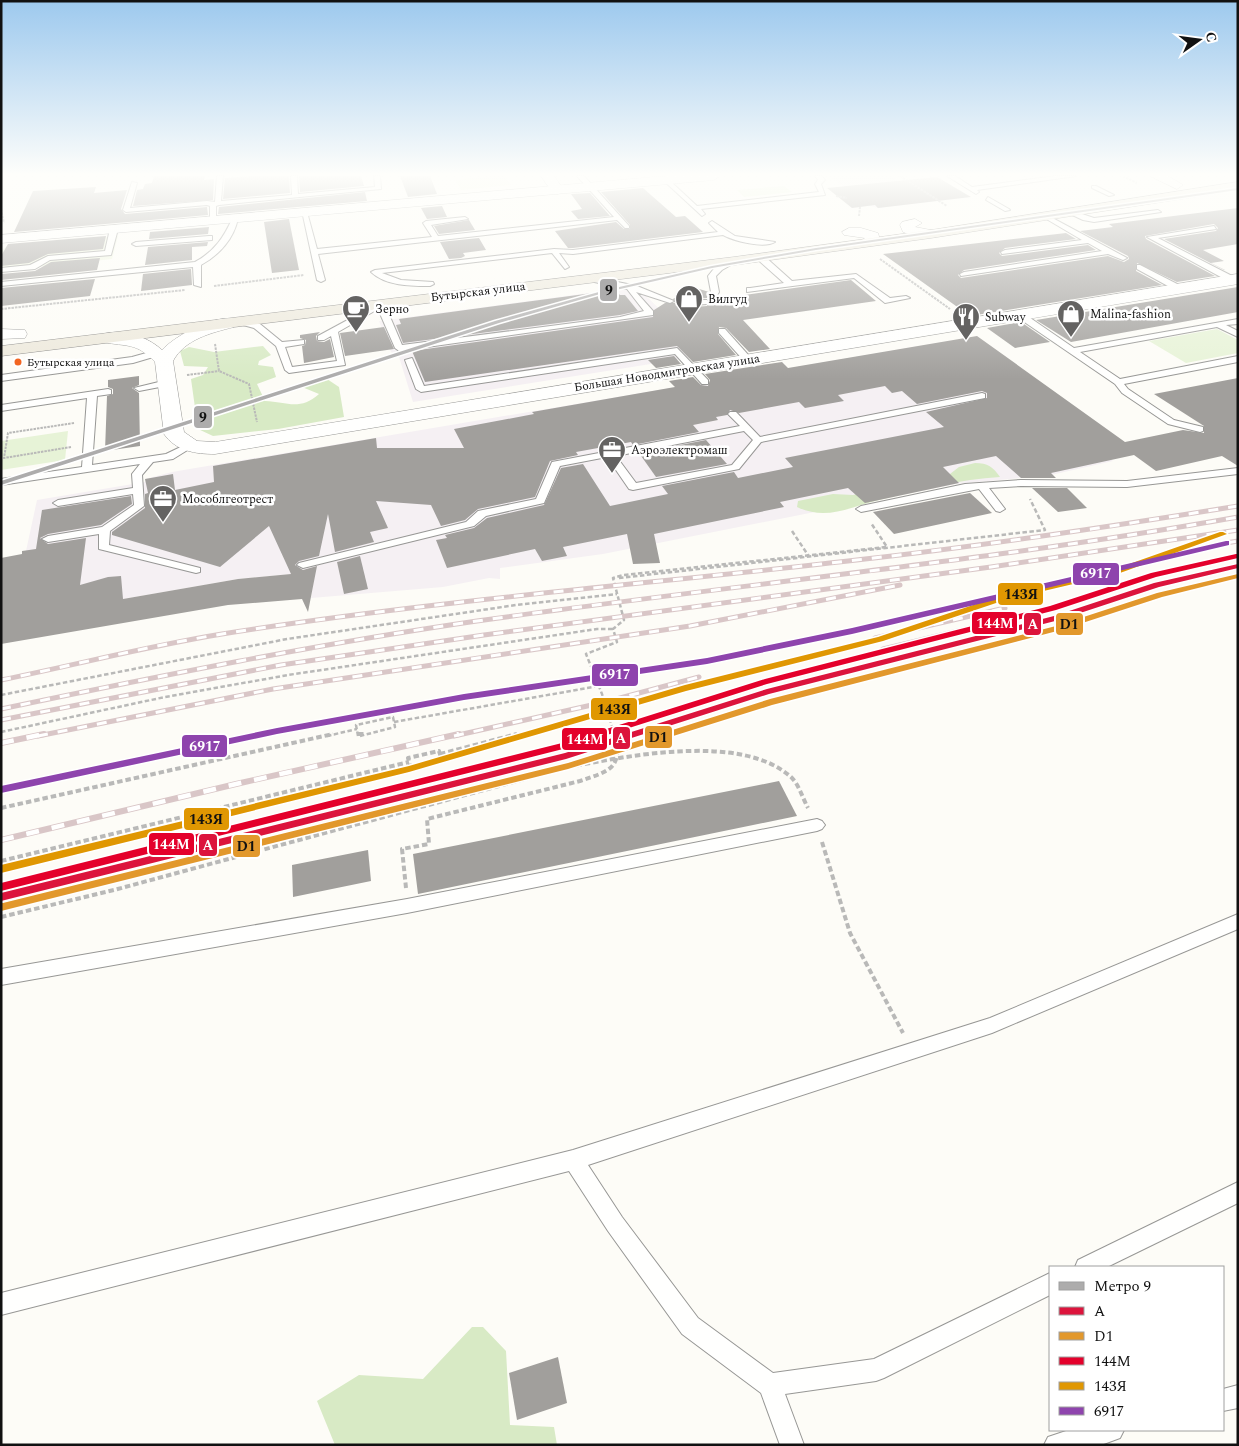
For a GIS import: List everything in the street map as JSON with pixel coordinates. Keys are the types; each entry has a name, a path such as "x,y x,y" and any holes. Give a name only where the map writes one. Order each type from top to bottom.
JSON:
{"main road":[{"name":"Бутырская улица","path":"1,335 758,243"},
{"name":"Бутырская улица","path":"1,351 760,257 869,249 892,243"}],"street":[{"name":"Бутырская улица","path":"869,249 871,243"},
{"name":"Большая Новодмитровская улица","path":"189,446 215,447 699,376 748,360 1236,280"},
{"path":"163,369 168,352 187,338 232,322"},
{"path":"109,338 140,342 152,346 163,369 174,434 180,442 189,446"}],"lane":[{"path":"1,270 32,267 48,258 108,253 110,243"},
{"path":"138,243 136,247 165,243"},
{"path":"1,284 197,264 217,251 222,243"},
{"path":"312,243 321,280"},
{"path":"314,252 388,243"},
{"path":"430,284 385,280 375,272 554,251 573,252 631,243"},
{"path":"1005,252 1069,243"},
{"path":"1093,243 1123,258"},
{"path":"1164,243 1236,280"},
{"path":"554,251 565,267"},
{"path":"964,274 1108,252"},
{"path":"760,257 790,284"},
{"path":"712,297 715,292 712,276 720,268 734,261"},
{"path":"197,264 198,284"},
{"path":"1140,267 1180,289"},
{"path":"750,290 856,276 888,301 906,298"},
{"path":"588,278 634,288 670,301"},
{"path":"321,338 380,305 399,348 650,313 630,290 634,288"},
{"path":"681,304 704,302"},
{"path":"1020,315 1118,382 1125,391 1170,422 1200,429"},
{"path":"1072,351 1238,321"},
{"path":"232,322 257,326 280,345 289,370 342,363 334,331"},
{"path":"1218,324 1238,335"},
{"path":"722,332 748,360"},
{"path":"280,345 301,342"},
{"path":"409,360 421,389 677,351 699,376"},
{"path":"1118,382 1238,358"},
{"path":"1,378 133,360 163,369"},
{"path":"139,388 163,369"},
{"path":"1,408 108,392"},
{"path":"87,469 92,395"},
{"path":"610,454 633,487 735,467 758,440 982,396"},
{"path":"733,414 758,440"},
{"path":"303,566 470,524 482,513 540,501 556,464 747,428"},
{"path":"1,482 169,457 189,446"},
{"path":"48,539 105,530 139,506 137,474 151,460"},
{"path":"861,509 965,487 1022,483 1126,484 1238,471"},
{"path":"982,486 1000,509"},
{"path":"58,503 138,490"},
{"path":"105,530 103,547 196,570"},
{"path":"1,977 407,906 817,825"},
{"path":"1,1304 572,1160 992,1025 1238,921"},
{"path":"572,1160 615,1224 690,1326 770,1385 792,1445"},
{"path":"1086,1266 1238,1192"},
{"path":"770,1385 876,1370 1049,1284"},
{"path":"1224,1400 1238,1396"},
{"path":"1056,1445 1108,1431"}],"path":[{"path":"869,249 951,309"},
{"path":"214,340 219,371"},
{"path":"163,369 219,371 249,384 261,440"},
{"path":"89,445 4,458 8,433 90,421"},
{"path":"613,578 1045,530 1022,483"},
{"path":"613,578 623,575 887,547 861,509"},
{"path":"792,531 808,555"},
{"path":"1,732 165,697 288,675 598,629 613,629 624,620 613,578"},
{"path":"1,695 287,639 506,606 617,594"},
{"path":"407,906 402,850 429,844 427,819 580,781 601,774 615,765 619,758 618,738 586,654 590,650 612,646 617,642 613,629"},
{"path":"394,722 499,702 599,686"},
{"path":"440,754 608,711"},
{"path":"393,717 395,727 358,736 357,729 356,725 393,717"},
{"path":"1,808 357,729"},
{"path":"1,917 114,890 569,767 619,758 686,750 753,757 778,768 793,779 817,825 850,933 912,1051"},
{"path":"439,751 442,761 411,769 409,762 408,758 439,751"},
{"path":"1,861 409,762"}],"shaded area":[{"path":"625,288 643,293 707,355 413,402 399,357 391,352 379,321"},
{"name":"Аэроэлектромаш","path":"950,341 1113,461 1051,475 956,484 603,554 500,568 500,579 489,578 443,587 311,598 315,572 238,579 78,607 26,551 37,500 145,482 145,479 172,472"}],"green space":[{"path":"35,243 116,243 112,259 1,271 1,251 7,246"},
{"path":"1217,329 1238,340 1238,353 1186,363 1149,341"},
{"path":"263,346 271,355 259,361 258,365 273,367 276,377 257,384 265,401 293,404 306,402 319,394 302,387 327,379 339,387 344,417 278,429 213,436 198,429 191,379 203,375 208,367 184,366 180,351 189,347 214,352"},
{"path":"68,431 65,460 1,470 1,441"},
{"path":"975,463 990,466 1000,477 941,485 830,513 808,511 797,507 798,501 833,494 853,495 950,474 959,467"},
{"path":"472,1327 483,1327 506,1351 510,1425 554,1427 557,1445 335,1445 317,1401 359,1375 423,1379"}],"building":[{"path":"104,243 103,249 48,254 29,263 1,266 1,256 8,244"},
{"path":"208,243 207,246 192,247 192,260 145,265 148,247"},
{"path":"267,243 294,243 299,270 272,273"},
{"path":"441,243 482,243 486,250 463,253 465,256 461,258 449,259"},
{"path":"565,243 610,243 573,248 568,248"},
{"path":"975,243 1041,243 1005,248 999,253 1002,256 1088,245 1096,250 964,270 958,275 961,278 1108,256 1124,262 1129,259 1128,256 1104,243 1154,243 1215,276 1177,282 1137,263 1136,271 1162,285 970,316 883,254"},
{"path":"1173,243 1238,243 1203,250 1224,261 1211,263 1224,270"},
{"path":"100,258 97,270 1,280 1,274 35,271 51,262"},
{"path":"191,269 192,285 141,291 143,274"},
{"path":"95,279 90,296 1,306 1,288"},
{"path":"851,280 876,301 743,320 770,349 749,352 726,328 719,327 718,334 736,355 693,362 677,346 425,382 412,351 653,317 654,310 665,303 675,303 676,306 681,308 707,306 709,301 715,301 719,295 723,298"},
{"path":"693,287 709,292 707,298 681,300 675,303 673,299"},
{"path":"1238,287 1238,312 1071,342 1036,320"},
{"path":"615,290 620,295 625,295 638,311 620,315 403,343 396,325 401,324 399,319"},
{"path":"1021,322 1050,342 1015,348 987,328"},
{"path":"384,327 394,349 345,356 340,333"},
{"path":"320,332 316,336 317,341 324,342 330,339 334,357 304,363 302,346 305,345 306,340 300,338 300,335"},
{"name":"Аэроэлектромаш","path":"977,336 1125,442 1183,430 1204,433 1204,426 1154,394 1238,378 1238,466 1222,456 1156,471 1134,455 1051,473 1056,478 1021,478 996,456 943,467 959,483 865,503 848,488 780,502 784,507 654,534 660,563 633,564 627,534 563,547 567,556 542,561 535,549 447,568 436,540 447,538 445,535 474,528 487,518 544,505 561,468 583,464 610,506 668,494 662,486 734,472 738,478 793,467 785,458 944,427 926,412 987,398 987,393 982,391 917,404 902,391 892,393 885,386 838,395 844,401 805,408 799,402 739,413 730,410 727,415 716,417 718,420 693,425 699,432 633,445 631,442 576,452 578,455 550,461 535,497 478,509 465,520 441,526 431,505 376,501 388,528 370,532 374,542 335,552 328,514 319,556 299,561 295,565 303,570 317,566 308,612 302,599 228,605 1,644 1,558 22,554 22,551 36,549 42,510 131,496 132,504 101,525 48,534 40,538 48,544 86,538 80,585 108,577 121,576 123,599 238,579 291,574 269,526 220,567 112,535 112,532 145,508 145,494 148,493 145,479 173,474 175,490 214,482 213,466 376,438 377,448 464,448 454,429 534,414 532,412 675,387 669,381 693,377 701,385 708,386 710,380 705,374 782,362 788,368"},
{"path":"674,356 681,364 656,368 648,360"},
{"path":"139,376 139,385 132,388 139,393 140,446 105,451 107,396 113,394 113,389 108,387 108,380"},
{"path":"706,440 727,464 656,477 639,453"},
{"path":"1032,488 1067,488 1087,508 1058,512"},
{"path":"970,493 992,513 894,534 873,512"},
{"path":"360,556 368,589 344,594 337,562"},
{"path":"779,781 797,816 418,894 413,854"},
{"path":"368,850 371,881 293,897 292,865"},
{"path":"558,1357 567,1403 517,1420 509,1373"}],"railway":[{"path":"1,680 194,639 302,622 463,602 912,554 1052,535 1238,506"},
{"path":"1,709 239,661 417,630 572,608 1048,547 1238,517"},
{"path":"1,720 281,665 484,635 991,567 1238,530"},
{"path":"1226,543 1238,541"},
{"path":"38,736 273,689 690,626 900,585"},
{"path":"875,638 1005,608"},
{"path":"883,649 1012,618"},
{"path":"454,736 605,702 699,677"},
{"path":"1,743 44,734"},
{"path":"1,840 236,784 459,734"}],"metro line":[{"name":"9","path":"1,483 497,322 606,291 712,267 855,243"}],"transit line":[{"name":"143Я","path":"1,869 409,769 685,688 880,639 1003,598 1117,571 1223,534"},
{"name":"6917","path":"1,790 277,731 464,697 707,661 852,631 1226,543"},
{"name":"144М","path":"1,887 563,746 765,682 1053,608 1154,575 1236,556"},
{"name":"A","path":"1,897 566,756 767,692 1056,618 1157,585 1238,566"},
{"name":"D1","path":"3,907 568,766 770,702 1058,628 1160,595 1238,576"}],"place":[{"name":"Вилгуд","path":"689,323"},
{"name":"Зерно","path":"356,333"},
{"name":"Malina-fashion","path":"1071,338"},
{"name":"Subway","path":"966,341"},
{"name":"Бутырская улица","path":"18,362"},
{"name":"Аэроэлектромаш","path":"612,474"},
{"name":"Мособлгеотрест","path":"163,523"}]}
